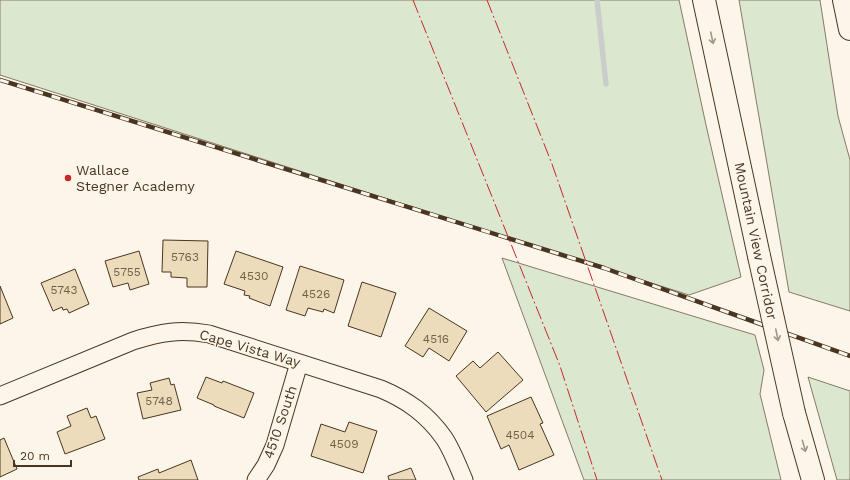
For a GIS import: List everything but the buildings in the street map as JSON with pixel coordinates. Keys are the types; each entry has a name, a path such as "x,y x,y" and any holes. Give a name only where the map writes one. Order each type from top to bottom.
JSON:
{"highway":[{"name":"Mountain View Corridor","path":"704,0 794,413 813,480"},
{"path":"844,0 850,28"}],"street":[{"name":"Cape Vista Way","path":"0,396 133,341 163,333 178,331 209,334 396,395 411,404 434,426 444,439 464,480"},
{"name":"4510 South","path":"256,480 266,465 275,445 300,363"}],"green space":[{"path":"0,0 679,0 741,277 689,295 0,75"},
{"path":"739,0 820,0 838,116 850,160 850,311 789,292"},
{"path":"502,258 755,335 764,370 760,394 781,480 584,480"},
{"path":"808,377 850,391 850,480 837,480"}],"waterway":[{"path":"597,0 606,84"}],"railway":[{"path":"0,80 604,268 850,356"}],"power":[{"path":"413,0 560,366 597,480"},
{"path":"487,0 552,164 662,480"}],"place":[{"name":"Wallace Stegner Academy","path":"68,178"}]}
